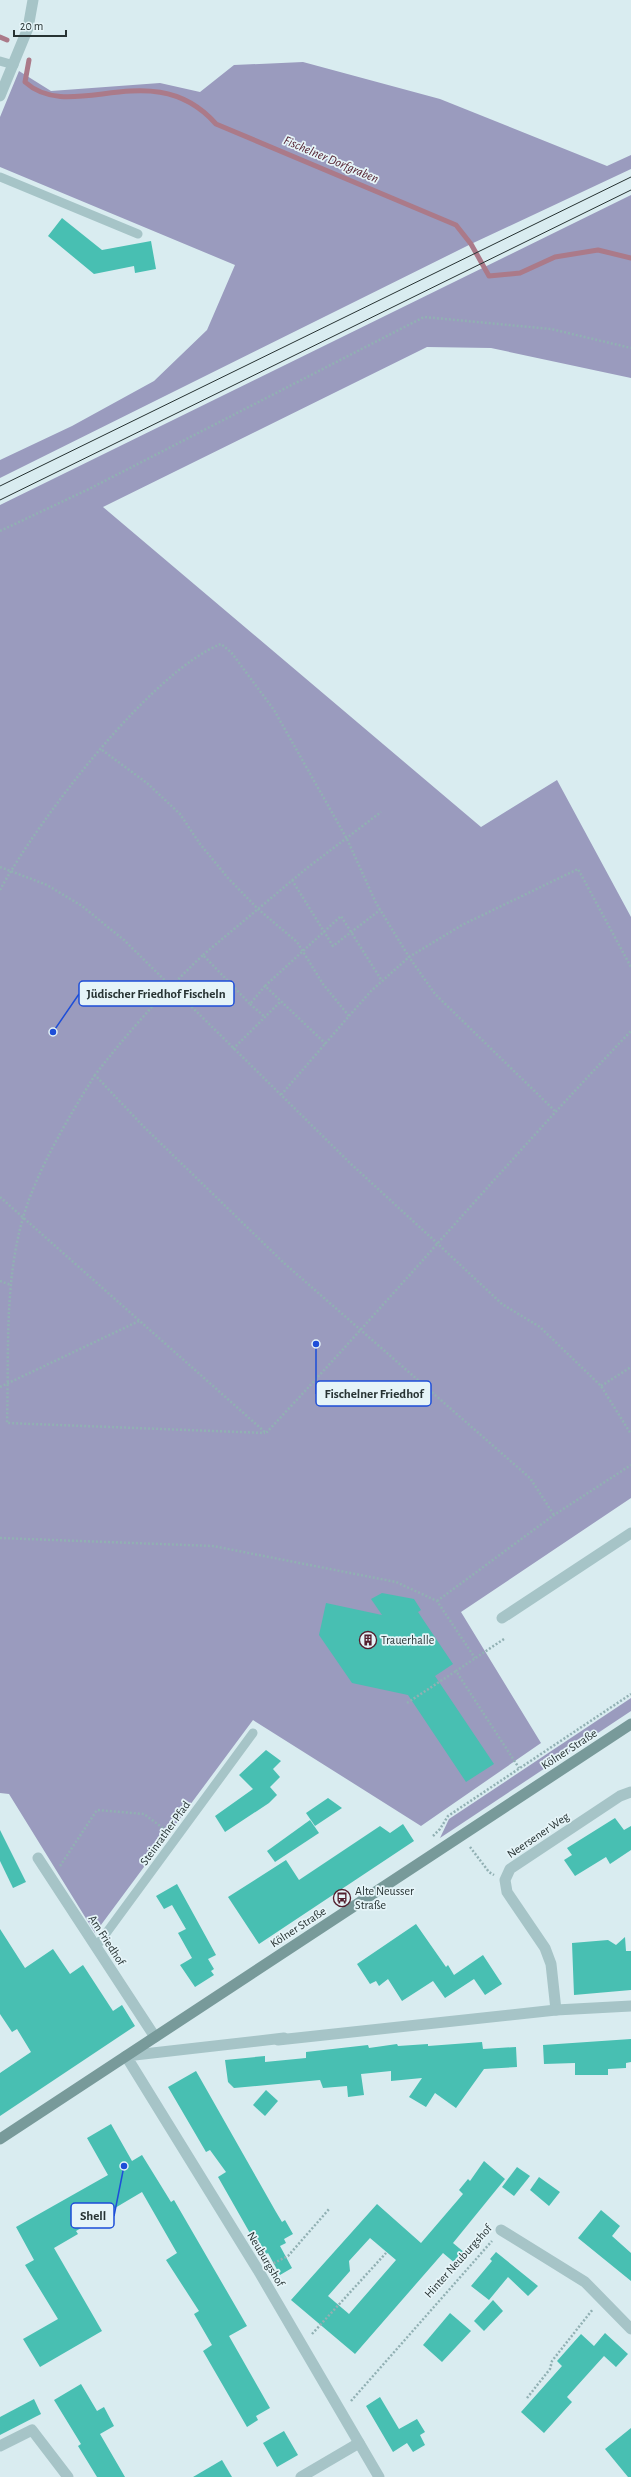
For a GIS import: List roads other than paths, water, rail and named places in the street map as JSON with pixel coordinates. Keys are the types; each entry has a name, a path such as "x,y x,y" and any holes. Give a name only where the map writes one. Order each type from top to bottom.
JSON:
{"main road":[{"name":"Kölner Straße","path":"0,2139 631,1724"}],"street":[{"path":"0,96 28,28 33,0"},
{"path":"502,1618 631,1534"},
{"name":"Neersener Weg","path":"556,2010 551,1964 545,1948 508,1892 505,1880 510,1869 620,1796 631,1792"},
{"name":"Am Friedhof","path":"38,1858 155,2037"},
{"path":"126,2056 556,2010 631,2006"},
{"name":"Neuburgshof","path":"126,2056 258,2270 379,2477"},
{"name":"Hinter Neuburgshof","path":"501,2230 585,2282 631,2329"},
{"path":"0,2446 32,2430 68,2477"},
{"path":"301,2477 359,2443"}],"lane":[{"path":"0,61 14,65"},
{"path":"0,177 138,234"},
{"name":"Steinrather Pfad","path":"96,1946 253,1733"}],"waterway":[{"name":"Fischelner Dorfgraben","path":"0,37 7,40"},
{"name":"Fischelner Dorfgraben","path":"29,60 25,82 44,93 66,97 140,91 166,94 192,104 216,124 456,225 471,244 489,276 520,273 555,257 598,250 631,258"}],"tram line":[{"path":"0,486 631,177"},
{"path":"0,500 631,190"}],"place":[{"name":"Jüdischer Friedhof Fischeln","path":"53,1032"},
{"name":"Fischelner Friedhof","path":"316,1344"},
{"name":"Trauerhalle","path":"368,1640"},
{"name":"Alte Neusser Straße","path":"342,1898"},
{"name":"Shell","path":"124,2166"}]}
